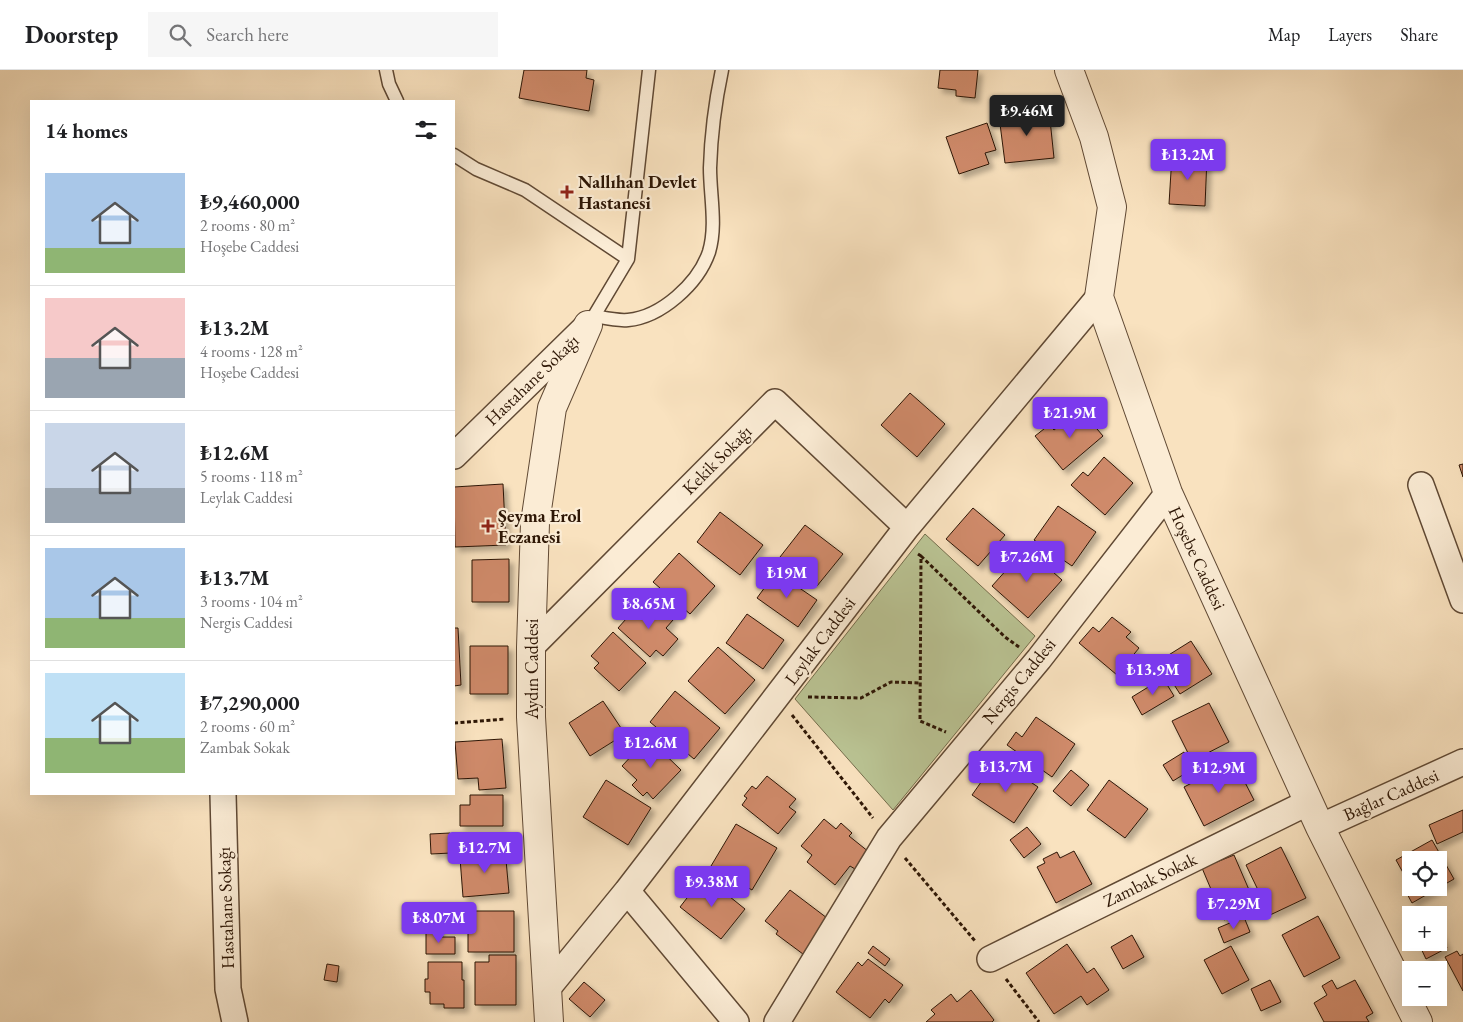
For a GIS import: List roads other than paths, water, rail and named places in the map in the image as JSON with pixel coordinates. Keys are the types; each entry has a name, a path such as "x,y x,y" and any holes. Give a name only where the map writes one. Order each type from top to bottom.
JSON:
{"street":[{"name":"Hoşebe Caddesi","path":"1069,70 1094,137 1112,207 1099,297 1168,493 1320,827 1418,1022"},
{"name":"Leylak Caddesi","path":"547,990 627,891 902,533 1099,297"},
{"name":"Hastahane Sokağı","path":"455,455 591,320"},
{"name":"Aydın Caddesi","path":"549,1022 532,717 531,647 535,523 552,408 591,320"},
{"name":"Kekik Sokağı","path":"531,647 775,402 902,533"},
{"path":"1421,485 1463,600"},
{"name":"Nergis Caddesi","path":"777,1022 889,838 1039,659 1168,493"},
{"name":"Bağlar Caddesi","path":"1320,827 1463,762"},
{"name":"Hastahane Sokağı","path":"222,795 228,989 235,1022"},
{"name":"Zambak Sokak","path":"990,959 1309,802"},
{"path":"627,891 736,1022"}],"lane":[{"path":"386,70 389,84 397,100"},
{"path":"591,320 628,259 649,70"},
{"path":"591,320 638,318 652,313 665,306 687,287 703,265 712,239 710,168 712,131 722,70"},
{"path":"455,156 484,172 524,190 628,259"}],"place":[{"name":"Nallıhan Devlet Hastanesi","path":"567,192"},
{"name":"Şeyma Erol Eczanesi","path":"488,526"}]}
